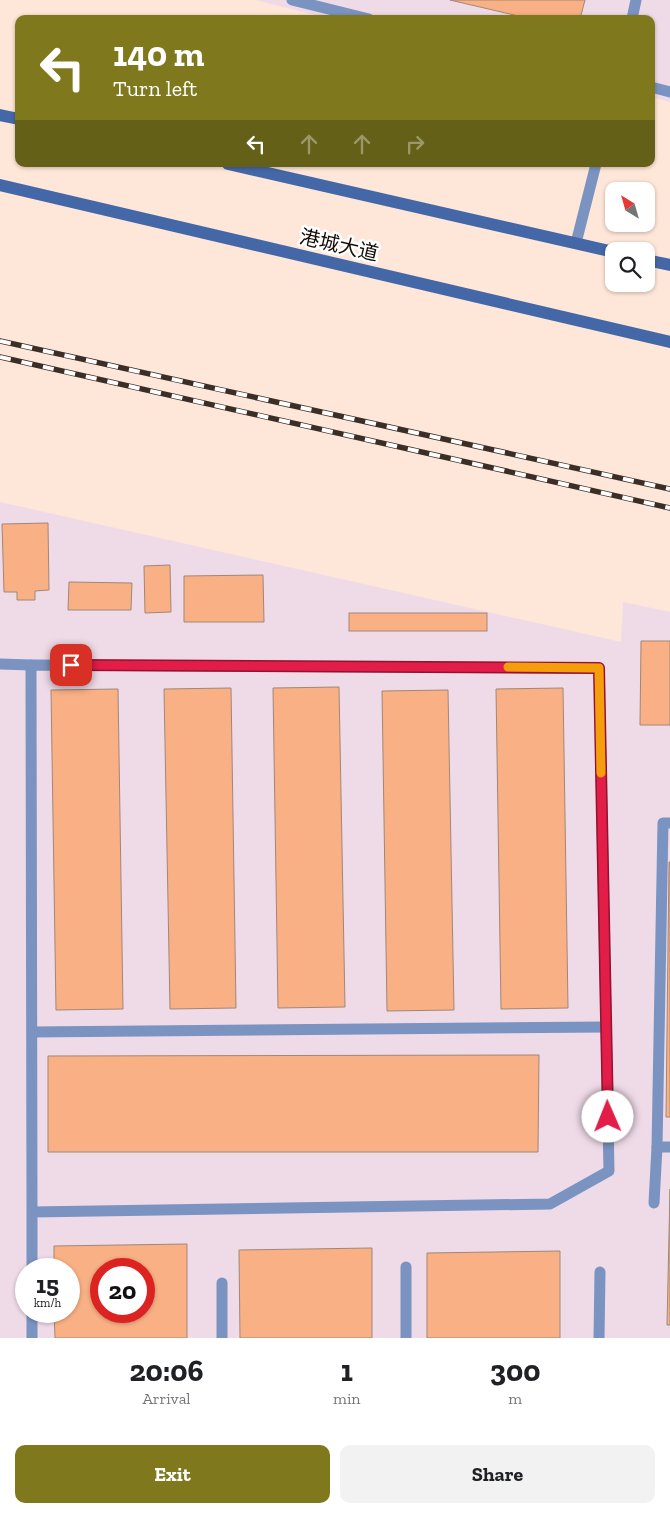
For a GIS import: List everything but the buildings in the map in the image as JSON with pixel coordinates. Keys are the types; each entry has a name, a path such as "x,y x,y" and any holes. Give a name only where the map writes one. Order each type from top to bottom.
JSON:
{"main road":[{"path":"0,114 15,118"},
{"path":"241,167 605,250"},
{"name":"港城大道","path":"0,185 670,342"},
{"path":"655,262 670,265"}],"lane":[{"path":"292,0 353,15"},
{"path":"633,15 636,0"},
{"path":"655,89 670,92"},
{"path":"576,243 595,167"},
{"path":"0,664 599,668 609,1171 550,1204 32,1212"},
{"path":"32,665 32,1258"},
{"path":"654,1203 657,1147 663,823 670,823"},
{"path":"32,1032 606,1027"},
{"path":"657,1147 670,1147"},
{"path":"406,1267 406,1338"},
{"path":"599,1338 600,1272"},
{"path":"222,1283 222,1338"},
{"path":"32,1323 32,1338"}],"shaded area":[{"path":"255,0 670,0 670,102 655,98 655,15 315,15"},
{"path":"0,502 621,642 623,602 670,612 670,1338 0,1338"}],"railway":[{"path":"0,341 670,489"},
{"path":"0,357 670,508"}],"slow traffic":[{"path":"508,667 599,668 601,773"}],"route":[{"path":"71,665 599,668 608,1117"}]}
